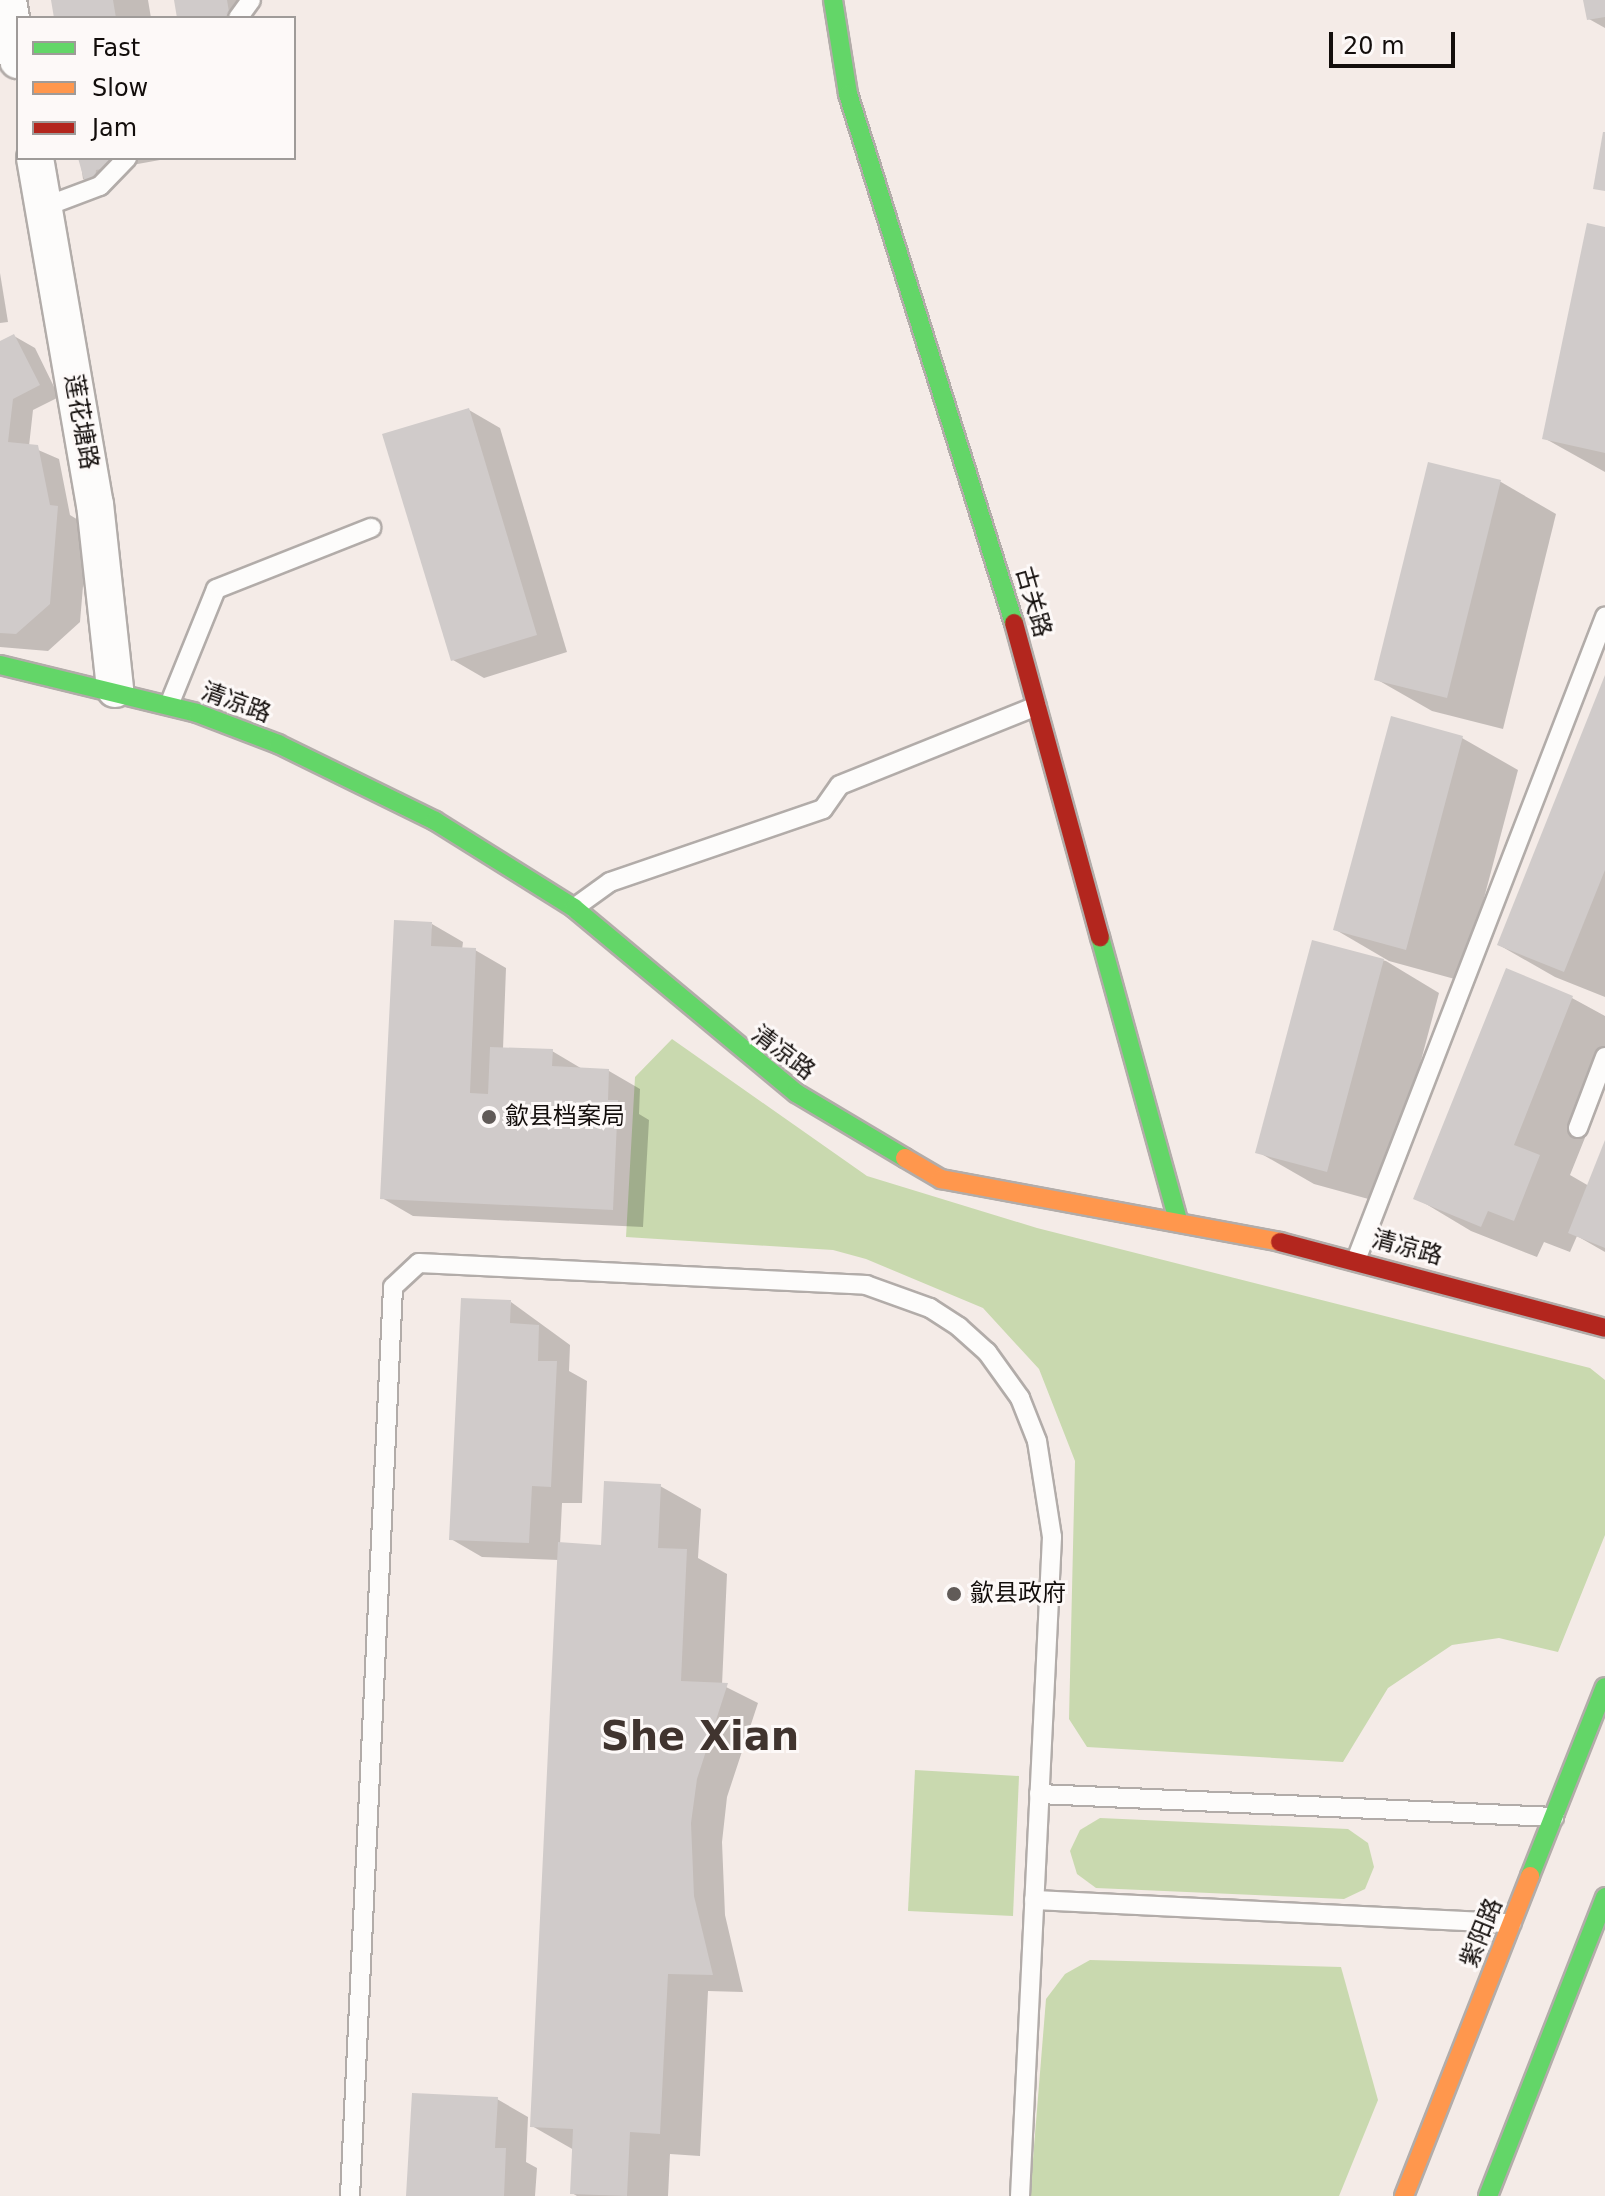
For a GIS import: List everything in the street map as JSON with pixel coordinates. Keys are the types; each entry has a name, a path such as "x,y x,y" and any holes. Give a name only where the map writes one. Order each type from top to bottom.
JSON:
{"street":[{"path":"8,0 16,50"},
{"name":"古关路","path":"833,0 848,94 986,520 1178,1220"},
{"name":"莲花塘路","path":"35,160 95,504 115,689"},
{"name":"清凉路","path":"0,665 115,689 169,705 278,744 356,780 513,866 574,908 796,1093 941,1179 1178,1220 1356,1260 1605,1328"},
{"name":"紫阳路","path":"1404,2196 1605,1687"},
{"path":"1488,2196 1605,1897"}],"lane":[{"path":"44,207 100,186 125,160"},
{"path":"169,705 216,589 371,528"},
{"path":"1356,1260 1605,617"},
{"path":"574,908 610,882 823,809 840,785 1037,706"},
{"path":"1578,1128 1605,1057"},
{"path":"350,2196 393,1287 419,1263 866,1285 930,1308 959,1327 987,1352 1020,1398 1042,1467 1052,1537 1020,2196"},
{"path":"1039,1794 1554,1817"},
{"path":"1034,1900 1511,1923"}],"green space":[{"path":"672,1039 867,1176 1037,1228 1590,1368 1605,1380 1605,1535 1558,1652 1499,1638 1452,1645 1388,1688 1343,1762 1087,1747 1069,1719 1075,1461 1039,1369 983,1308 866,1259 833,1250 626,1237 635,1077"},
{"path":"915,1770 1019,1776 1013,1916 908,1911"},
{"path":"1100,1818 1348,1829 1368,1843 1374,1867 1365,1889 1344,1899 1096,1888 1077,1874 1070,1851 1080,1830"},
{"path":"1090,1960 1341,1967 1378,2100 1339,2196 1030,2196 1046,1999 1065,1974"}],"building":[{"path":"51,0 113,0 116,16 54,16"},
{"path":"174,0 227,0 230,16 177,16"},
{"path":"1583,0 1605,0 1605,17 1587,20"},
{"path":"1605,132 1605,191 1593,189"},
{"path":"79,160 111,160 113,167 96,170 95,182 85,183"},
{"path":"1587,223 1605,227 1605,453 1542,439"},
{"path":"14,334 40,385 13,399 8,442 38,445 50,505 58,506 50,604 16,634 0,633 0,341"},
{"path":"469,408 537,635 451,661 382,434"},
{"path":"1428,462 1501,480 1447,698 1374,680"},
{"path":"1605,675 1605,870 1564,972 1497,945"},
{"path":"1391,716 1463,736 1406,950 1333,930"},
{"path":"394,920 432,922 431,946 476,948 470,1093 488,1094 490,1047 553,1049 552,1066 609,1069 608,1100 618,1100 613,1210 380,1199"},
{"path":"1312,940 1384,959 1327,1172 1255,1153"},
{"path":"1506,968 1573,996 1514,1145 1540,1155 1514,1221 1488,1211 1481,1227 1413,1199"},
{"path":"1605,1140 1605,1248 1568,1233"},
{"path":"461,1298 511,1300 510,1323 539,1325 538,1361 557,1361 551,1487 532,1486 529,1543 449,1540"},
{"path":"604,1481 661,1484 658,1548 687,1549 681,1681 728,1683 697,1779 691,1823 694,1896 713,1975 668,1974 660,2134 630,2132 627,2196 570,2194 573,2129 530,2127 558,1542 601,1545"},
{"path":"412,2093 498,2097 495,2148 506,2148 504,2196 406,2196"}],"traffic: fast":[{"path":"833,0 848,94 1014,623"},
{"path":"0,665 197,713 278,744 435,821 574,908 796,1093 905,1158"},
{"path":"1100,937 1178,1220"},
{"path":"1530,1876 1605,1687"},
{"path":"1488,2196 1605,1897"}],"traffic: slow":[{"path":"905,1158 941,1179 1280,1242"},
{"path":"1404,2196 1530,1876"}],"traffic: jam":[{"path":"1014,623 1100,937"},
{"path":"1280,1242 1605,1328"}],"place":[{"name":"歙县档案局","path":"489,1117"},
{"name":"歙县政府","path":"954,1594"}],"district":[{"name":"She Xian","path":"700,1736"}]}
